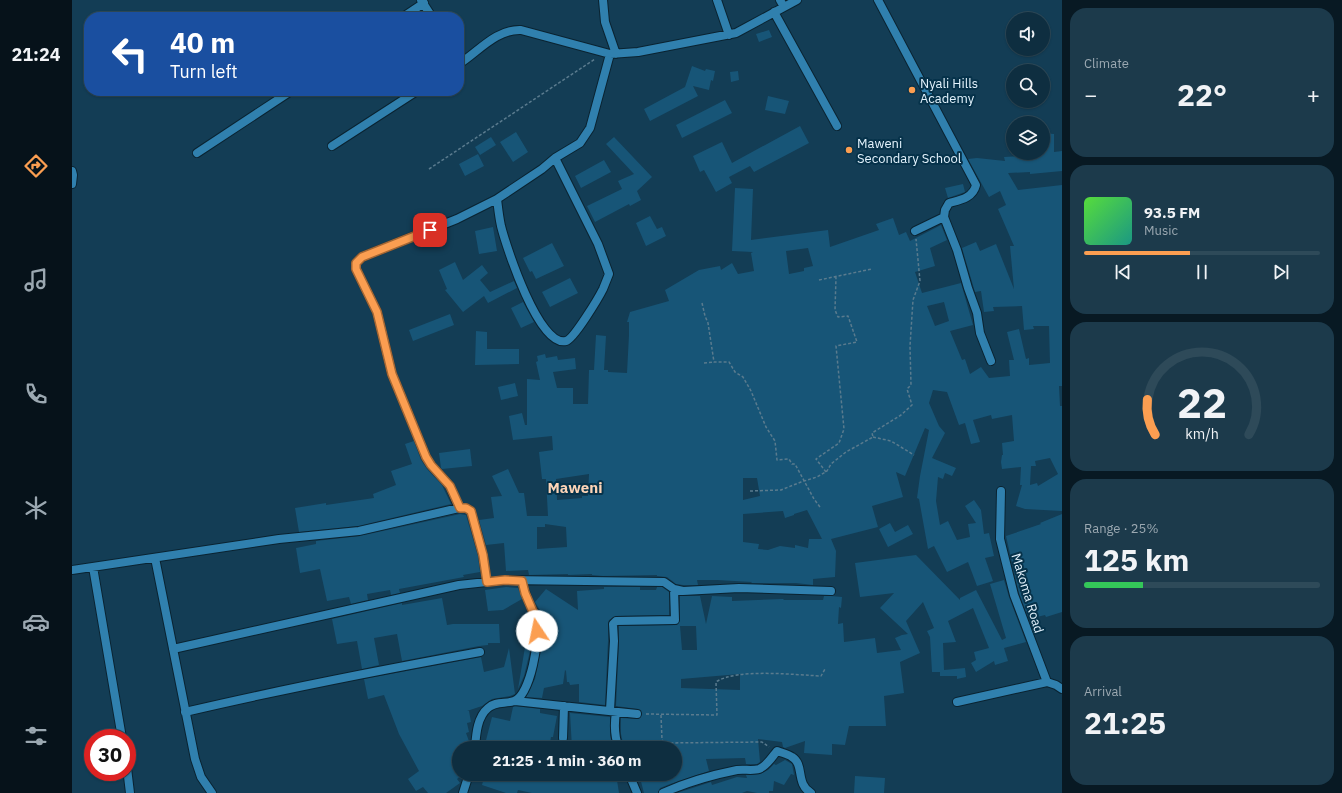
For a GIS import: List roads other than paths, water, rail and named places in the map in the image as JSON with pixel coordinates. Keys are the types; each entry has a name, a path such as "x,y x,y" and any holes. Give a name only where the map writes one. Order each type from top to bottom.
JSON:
{"street":[{"path":"460,508 450,486 431,465 426,457 392,374 377,312 356,269 356,263 362,257 457,219 497,198 542,169 555,158 580,143 590,128 610,53 603,0"},
{"path":"717,0 729,35"},
{"path":"464,59 484,45 512,30 521,30 610,53 638,52 736,33 774,12 782,4 797,0"},
{"path":"878,0 976,186 972,194 964,199 949,203 945,210 944,217 957,250 977,313 980,333 991,361"},
{"path":"409,12 422,2 429,12"},
{"path":"774,12 837,126"},
{"path":"197,153 283,96"},
{"path":"332,146 409,96"},
{"path":"497,198 501,225 518,276 533,310 546,331 560,340 567,341 583,323 603,290 609,274 598,244 555,158"},
{"path":"72,171 72,184"},
{"path":"915,231 944,217"},
{"name":"Makoma Road","path":"1000,491 1000,539 1010,581 1047,682"},
{"path":"72,570 279,538 359,530 460,508 466,508 471,511 483,555 487,582"},
{"path":"155,558 191,742 201,777 212,793"},
{"path":"93,567 120,729"},
{"path":"173,649 459,585 505,580 664,582 674,589 684,592 740,588 831,591"},
{"path":"515,701 526,688 533,667 537,641 537,621 525,593 522,581"},
{"path":"618,741 613,711 613,624 616,621 675,620 674,589"},
{"path":"185,712 380,670 480,652"},
{"path":"958,702 1047,682 1062,689"},
{"path":"476,741 481,718 486,708 492,705 515,701 637,714"},
{"path":"563,738 564,706"},
{"path":"663,793 688,782 740,769 758,769 768,762 777,751 787,754 796,760 803,787 811,793"},
{"path":"129,781 130,793"},
{"path":"463,793 467,781"},
{"path":"633,781 637,793"}],"place":[{"name":"Nyali Hills Academy","path":"912,90"},
{"name":"Maweni Secondary School","path":"849,150"}],"district":[{"name":"Maweni","path":"575,488"}]}
